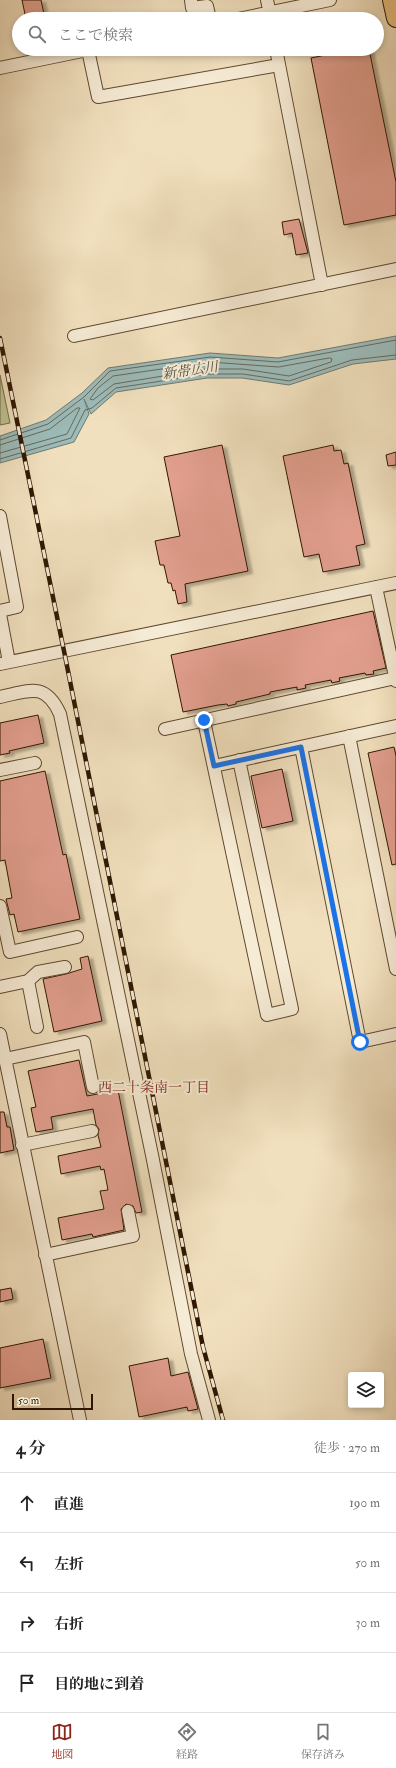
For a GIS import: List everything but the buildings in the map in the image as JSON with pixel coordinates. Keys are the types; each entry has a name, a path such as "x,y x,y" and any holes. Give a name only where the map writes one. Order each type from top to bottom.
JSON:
{"highway":[{"path":"392,0 396,18"}],"street":[{"path":"191,0 192,8 207,6 208,12"},
{"path":"267,0 269,12"},
{"path":"283,12 315,2 330,0"},
{"path":"0,68 57,56"},
{"path":"91,56 98,97 279,65"},
{"path":"277,56 322,285"},
{"path":"74,336 396,269"},
{"path":"0,516 17,607 0,611"},
{"path":"0,614 4,663 396,583"},
{"path":"165,729 396,680 376,587"},
{"path":"0,697 37,690 47,695 54,702 60,714 152,1155 191,1354 209,1420"},
{"path":"204,720 267,1015 292,1009 240,760"},
{"path":"214,766 396,726"},
{"path":"349,736 396,969"},
{"path":"301,747 360,1042 396,1034"},
{"path":"0,770 35,763"},
{"path":"0,906 10,952 77,937"},
{"path":"0,987 28,981 38,972 64,967"},
{"path":"28,981 37,1026"},
{"path":"0,1034 80,1420"},
{"path":"5,1059 84,1042 93,1087"},
{"path":"22,1145 92,1132"},
{"path":"45,1255 133,1236 128,1211"}],"green space":[{"path":"0,375 10,423 0,425"}],"water":[{"name":"新帯広川","path":"396,336 396,359 353,364 289,385 242,378 207,378 116,392 91,414 84,399 89,414 74,442 0,463 0,436 46,420 82,393 108,368 210,353 278,358"}],"railway":[{"path":"0,338 203,1347 223,1420"}],"district":[{"name":"西二十条南一丁目","path":"154,1087"}],"route":[{"path":"204,720 214,766 301,747 360,1042"}]}
